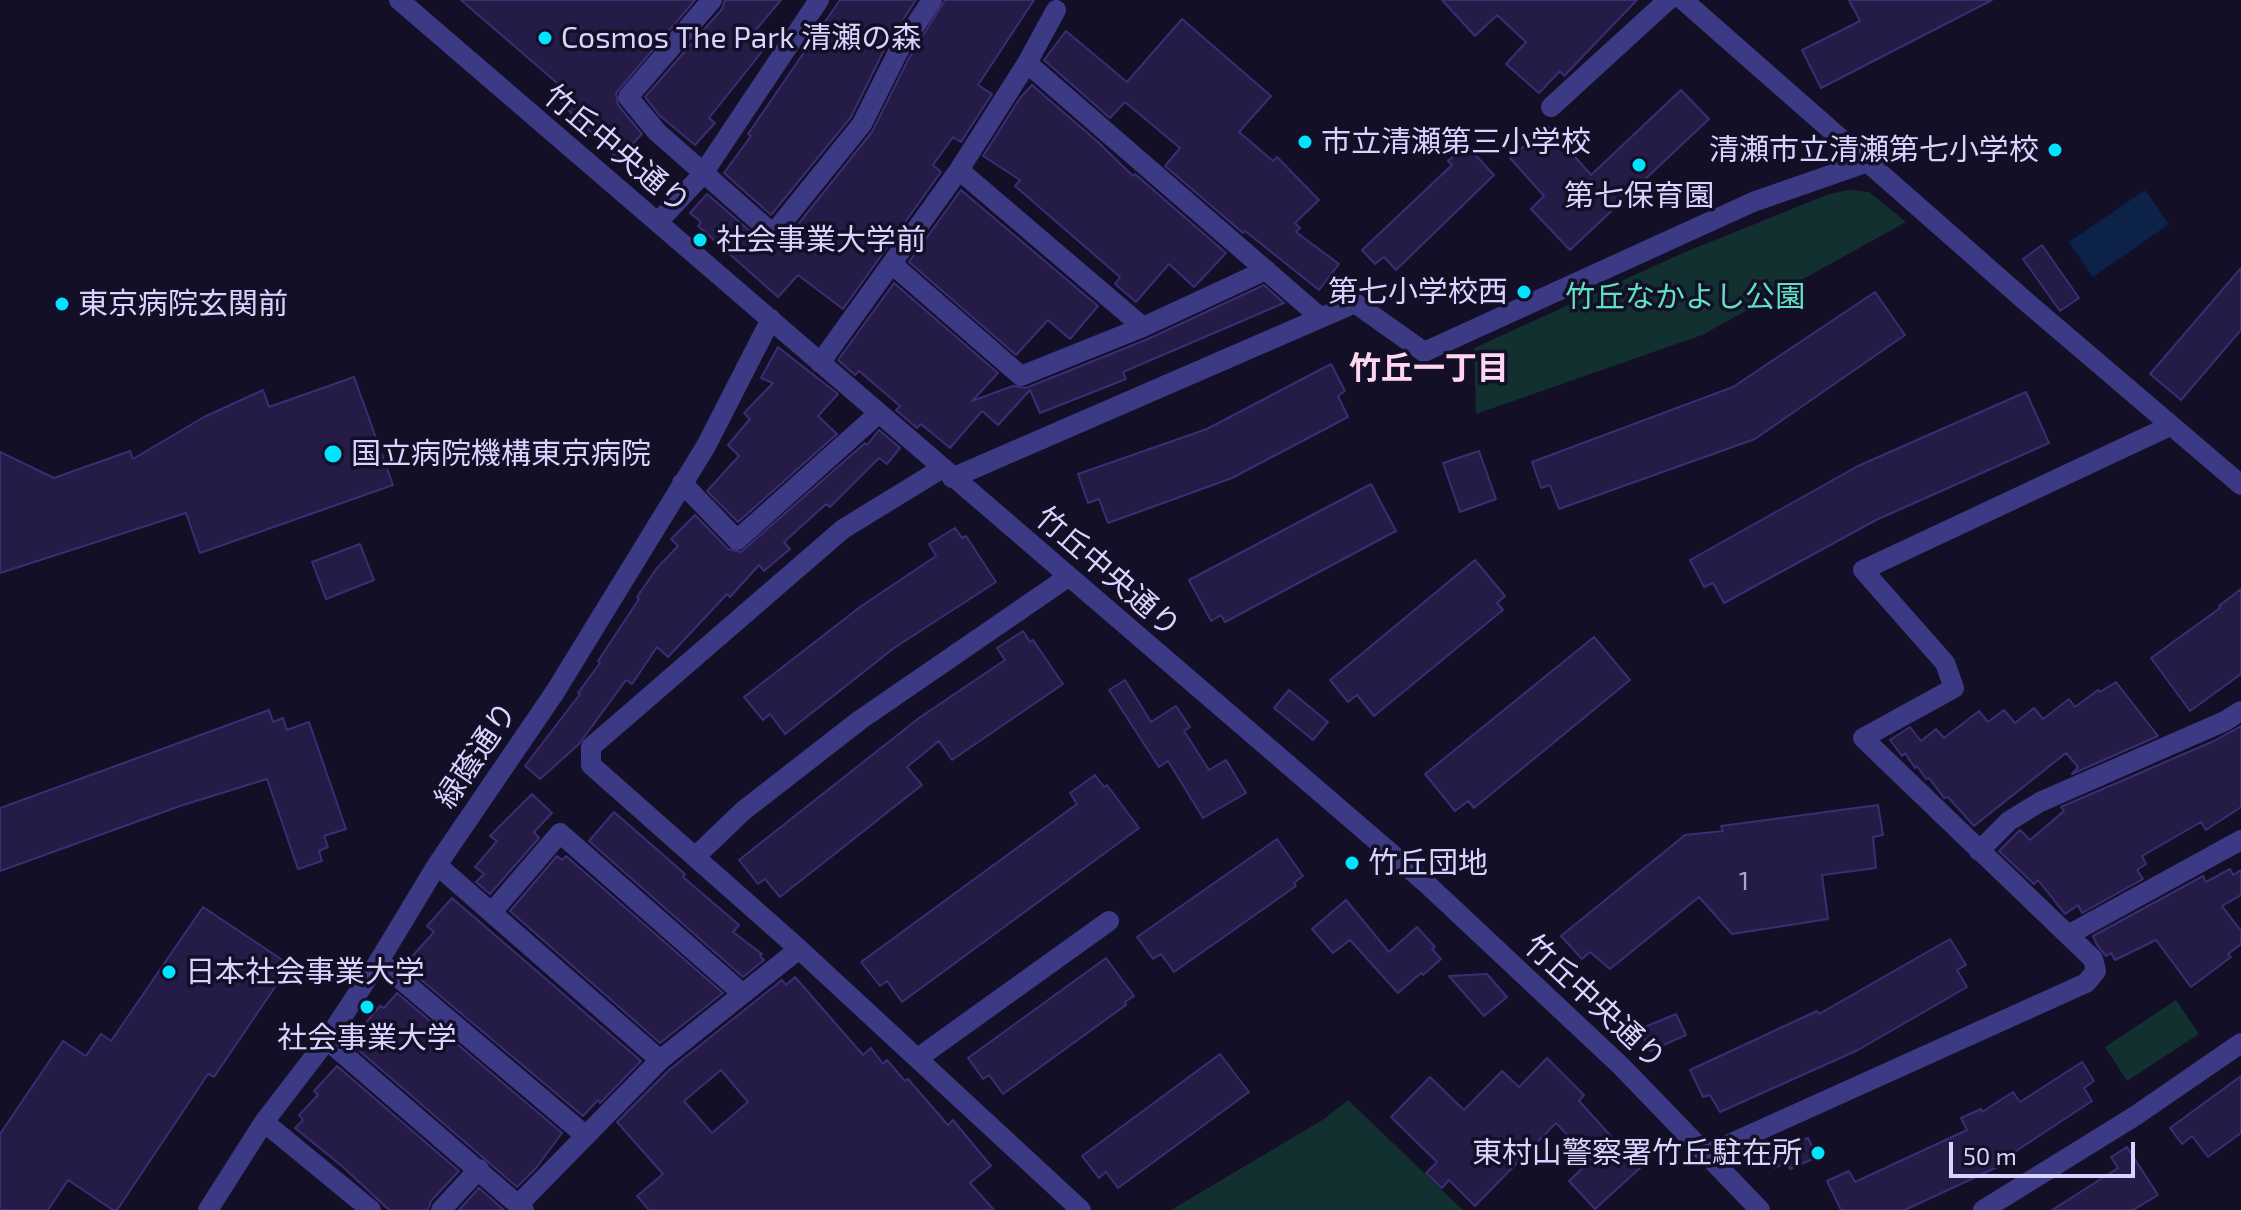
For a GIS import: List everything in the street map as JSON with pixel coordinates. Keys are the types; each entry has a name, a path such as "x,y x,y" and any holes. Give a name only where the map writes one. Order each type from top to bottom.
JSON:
{"street":[{"name":"竹丘中央通り","path":"399,0 1428,885 1621,1066 1760,1210"},
{"path":"712,0 628,97 657,132 702,175 773,234 862,124 898,52 932,0"},
{"path":"658,222 702,175 819,0"},
{"path":"1551,107 1668,0"},
{"path":"1683,0 2241,485"},
{"path":"820,363 959,170 1027,63 1056,10"},
{"path":"1027,63 1321,318"},
{"path":"1081,1210 799,949 591,765 591,747 843,529 947,473 1355,303 1424,352 1753,202 1868,162"},
{"path":"959,170 1143,327"},
{"path":"892,264 1021,376 1143,327 1266,270"},
{"name":"緑蔭通り","path":"208,1210 264,1122 327,1040 437,865 555,692 706,446 771,319"},
{"path":"682,483 737,540 878,414"},
{"path":"1707,1154 2086,983 2096,971 2093,959 1863,738 1954,688 1945,663 1863,570 2170,426"},
{"path":"695,857 743,811 860,720 1068,577"},
{"path":"1979,851 2009,821 2040,802 2225,721 2241,711"},
{"path":"492,912 560,833 743,994"},
{"path":"2068,935 2241,840"},
{"path":"437,865 660,1060"},
{"path":"918,1058 1109,921"},
{"path":"327,1040 521,1207 660,1060 799,949"},
{"path":"379,961 586,1136"},
{"path":"1983,1210 2135,1116 2241,1043"},
{"path":"264,1122 371,1210"},
{"path":"441,1210 479,1169"}],"green space":[{"name":"竹丘なかよし公園","path":"1849,190 1869,192 1906,222 1702,335 1476,414 1474,348 1683,253 1829,194"},
{"path":"2176,1000 2199,1034 2127,1081 2105,1047"},
{"path":"1348,1100 1463,1210 1171,1210 1324,1119"}],"water":[{"path":"2145,190 2169,224 2093,277 2069,242"}],"building":[{"path":"461,0 695,0 616,93 618,105 642,134 618,159 562,104 571,95"},
{"path":"725,0 781,0 754,32 768,44 709,118 715,123 695,145 659,115 645,97 722,9"},
{"path":"840,0 916,0 886,46 851,117 771,215 724,173"},
{"path":"945,0 1034,0 978,85 992,94 961,142 953,137 933,165 941,172 843,309 798,275 778,297 698,226 701,222 690,213 707,194 765,244 777,246 783,243 872,132 909,58"},
{"path":"1442,0 1637,0 1564,76 1560,71 1539,93 1506,64 1526,42 1497,15 1475,36"},
{"path":"1849,0 1992,0 1821,88 1802,50 1860,21"},
{"path":"1182,19 1271,96 1239,132 1273,161 1277,157 1319,200 1295,223 1300,228 1296,232 1339,264 1319,290 1245,231 1243,233 1165,166 1180,148 1125,102 1110,118 1044,60 1066,31 1127,82"},
{"path":"1032,85 1133,176 1135,174 1226,253 1194,287 1169,264 1136,302 1115,284 1120,277 1015,186 1020,180 983,156 1020,98"},
{"path":"1681,90 1709,119 1570,250 1531,209 1544,196 1510,158 1548,126 1591,175"},
{"path":"1466,145 1494,175 1396,270 1384,257 1375,264 1362,250 1452,165 1448,161"},
{"path":"961,190 1098,306 1070,339 1048,320 1016,355 909,262"},
{"path":"2042,245 2079,298 2060,311 2023,259"},
{"path":"2241,268 2241,330 2181,400 2150,374"},
{"path":"894,283 998,373 972,401 1013,386 1026,388 1148,339 1264,285 1284,303 1123,372 1126,379 1040,413 1030,390 998,425 982,411 950,448 921,424 917,428 896,410 900,406 859,371 855,375 838,360"},
{"path":"1875,292 1905,335 1755,439 1559,509 1550,485 1541,488 1532,462 1733,387"},
{"path":"778,347 838,394 818,416 837,434 738,522 707,491 739,456 728,445 750,419 744,413 773,383 761,378"},
{"path":"1331,364 1345,391 1338,396 1348,417 1232,478 1108,523 1099,499 1088,503 1078,474 1207,429"},
{"path":"354,377 393,485 200,553 186,513 0,573 0,452 54,478 130,451 133,459 204,417 263,390 269,407"},
{"path":"2026,392 2049,443 1876,520 1724,603 1713,583 1704,587 1690,560 1858,466"},
{"path":"879,430 900,448 887,464 879,458 830,507 826,504 784,542 790,549 764,571 759,565 668,657 657,647 632,684 626,680 579,744 540,779 525,766 580,694 657,568 678,546 671,539 695,515 728,549 741,552 865,443 867,445"},
{"path":"1479,451 1496,499 1460,512 1443,463"},
{"path":"1371,484 1396,531 1225,622 1221,615 1211,621 1189,580"},
{"path":"955,528 962,538 966,536 996,582 894,648 785,734 770,714 763,720 744,697 860,607 936,556 929,544"},
{"path":"360,544 374,580 326,599 312,562"},
{"path":"1475,560 1505,596 1497,603 1503,610 1374,716 1357,695 1348,702 1330,680"},
{"path":"2241,589 2241,674 2190,711 2151,658"},
{"path":"1023,631 1030,642 1033,640 1063,684 952,760 939,741 907,767 922,785 780,897 765,879 758,884 739,860 919,718 1005,660 997,648"},
{"path":"1594,637 1630,680 1474,808 1468,801 1455,811 1425,774"},
{"path":"1125,680 1151,722 1176,706 1190,727 1184,731 1209,770 1226,760 1246,793 1203,818 1168,761 1159,767 1109,690"},
{"path":"2116,682 2158,736 2072,774 2078,767 2066,753 1974,826 1948,797 1944,798 1917,766 1915,768 1905,753 1902,756 1890,740 1910,727 1921,741 1936,729 1944,738 1979,711 1988,722 2004,710 2015,723 2034,708 2043,719 2069,699 2075,707 2098,690 2100,692"},
{"path":"1289,690 1328,722 1313,740 1274,708"},
{"path":"269,710 273,722 283,718 287,730 309,722 346,829 324,836 328,847 319,851 322,861 298,869 267,779 180,806 0,871 0,808"},
{"path":"2241,726 2241,807 2206,830 2201,822 2142,856 2146,864 2137,870 2143,879 2082,913 2078,905 2065,914 2038,880 2034,884 1999,851 2020,830 2030,840 2064,811 2061,807 2214,741"},
{"path":"1095,775 1104,787 1107,785 1139,828 902,1002 887,981 880,986 861,962 1077,804 1070,793"},
{"path":"532,794 552,813 534,832 539,838 490,894 476,882 484,874 475,867 497,841 490,836"},
{"path":"1878,805 1883,835 1873,837 1876,868 1822,875 1828,919 1732,934 1699,897 1610,969 1590,952 1582,959 1561,936 1685,835 1723,831 1721,826"},
{"path":"614,812 739,925 733,932 762,954 760,956 764,960 743,977 589,841"},
{"path":"1277,839 1303,876 1294,883 1296,886 1174,972 1161,954 1153,959 1137,937"},
{"path":"557,856 562,860 566,856 723,993 660,1043 510,911"},
{"path":"2230,869 2233,875 2241,870 2241,895 2222,906 2241,931 2241,944 2228,954 2231,957 2191,987 2156,940 2115,960 2111,953 2106,956 2097,945 2093,936 2203,876 2206,882"},
{"path":"452,898 641,1061 583,1116 413,973 416,970 407,962 434,932 427,926"},
{"path":"1346,900 1389,952 1417,927 1441,959 1398,993 1350,940 1333,953 1312,929"},
{"path":"203,907 290,965 214,1077 208,1074 117,1210 68,1180 48,1210 0,1210 0,1134 63,1041 86,1056 101,1034 111,1041"},
{"path":"1950,939 1966,965 1957,970 1967,987 1858,1050 1720,1112 1710,1095 1703,1097 1690,1070 1817,1011 1819,1014"},
{"path":"1106,958 1134,996 1125,1002 1126,1005 1003,1094 989,1075 983,1079 968,1058"},
{"path":"1487,974 1507,997 1484,1016 1449,976"},
{"path":"795,977 863,1055 871,1048 883,1064 887,1060 905,1081 908,1079 948,1125 953,1120 991,1166 970,1183 994,1210 649,1210 637,1196 663,1174 617,1122 669,1070 782,980 786,985","holes":["721,1070 748,1102 712,1133 684,1101"]},
{"path":"397,993 562,1133 536,1168 517,1187 355,1047 360,1042 354,1037 380,1006 384,1008"},
{"path":"1676,1014 1686,1035 1650,1051 1640,1029"},
{"path":"1220,1054 1249,1092 1118,1188 1106,1172 1099,1178 1082,1156"},
{"path":"1547,1058 1584,1095 1579,1101 1640,1168 1595,1209 1569,1181 1591,1160 1556,1123 1475,1206 1449,1180 1442,1188 1426,1173 1437,1162 1391,1117 1430,1077 1464,1110 1502,1071 1519,1087"},
{"path":"2082,1062 2094,1081 2084,1088 2092,1101 2004,1159 2006,1163 1905,1210 1841,1210 1827,1181 1849,1171 1855,1182 1967,1130 1961,1118 1981,1109 1982,1112 2013,1092 2020,1102"},
{"path":"337,1066 459,1171 431,1201 428,1210 389,1210 295,1128 303,1120 299,1115 318,1095 314,1091"},
{"path":"2241,1076 2241,1133 2208,1157 2192,1136 2182,1144 2170,1128"},
{"path":"1794,1138 1796,1143 1808,1138 1817,1157 1790,1169 1787,1162 1774,1168 1766,1151"},
{"path":"2127,1147 2158,1195 2133,1210 2052,1210 2118,1168 2111,1157"},
{"path":"479,1188 504,1210 459,1210"}],"place":[{"name":"Cosmos The Park 清瀬の森","path":"545,38"},
{"name":"市立清瀬第三小学校","path":"1305,142"},
{"name":"清瀬市立清瀬第七小学校","path":"2055,150"},
{"name":"第七保育園","path":"1639,165"},
{"name":"社会事業大学前","path":"700,240"},
{"name":"第七小学校西","path":"1524,292"},
{"name":"東京病院玄関前","path":"62,304"},
{"name":"国立病院機構東京病院","path":"333,454"},
{"name":"竹丘団地","path":"1352,863"},
{"name":"日本社会事業大学","path":"169,972"},
{"name":"社会事業大学","path":"367,1007"},
{"name":"東村山警察署竹丘駐在所","path":"1818,1153"}],"district":[{"name":"竹丘一丁目","path":"1429,368"}]}
